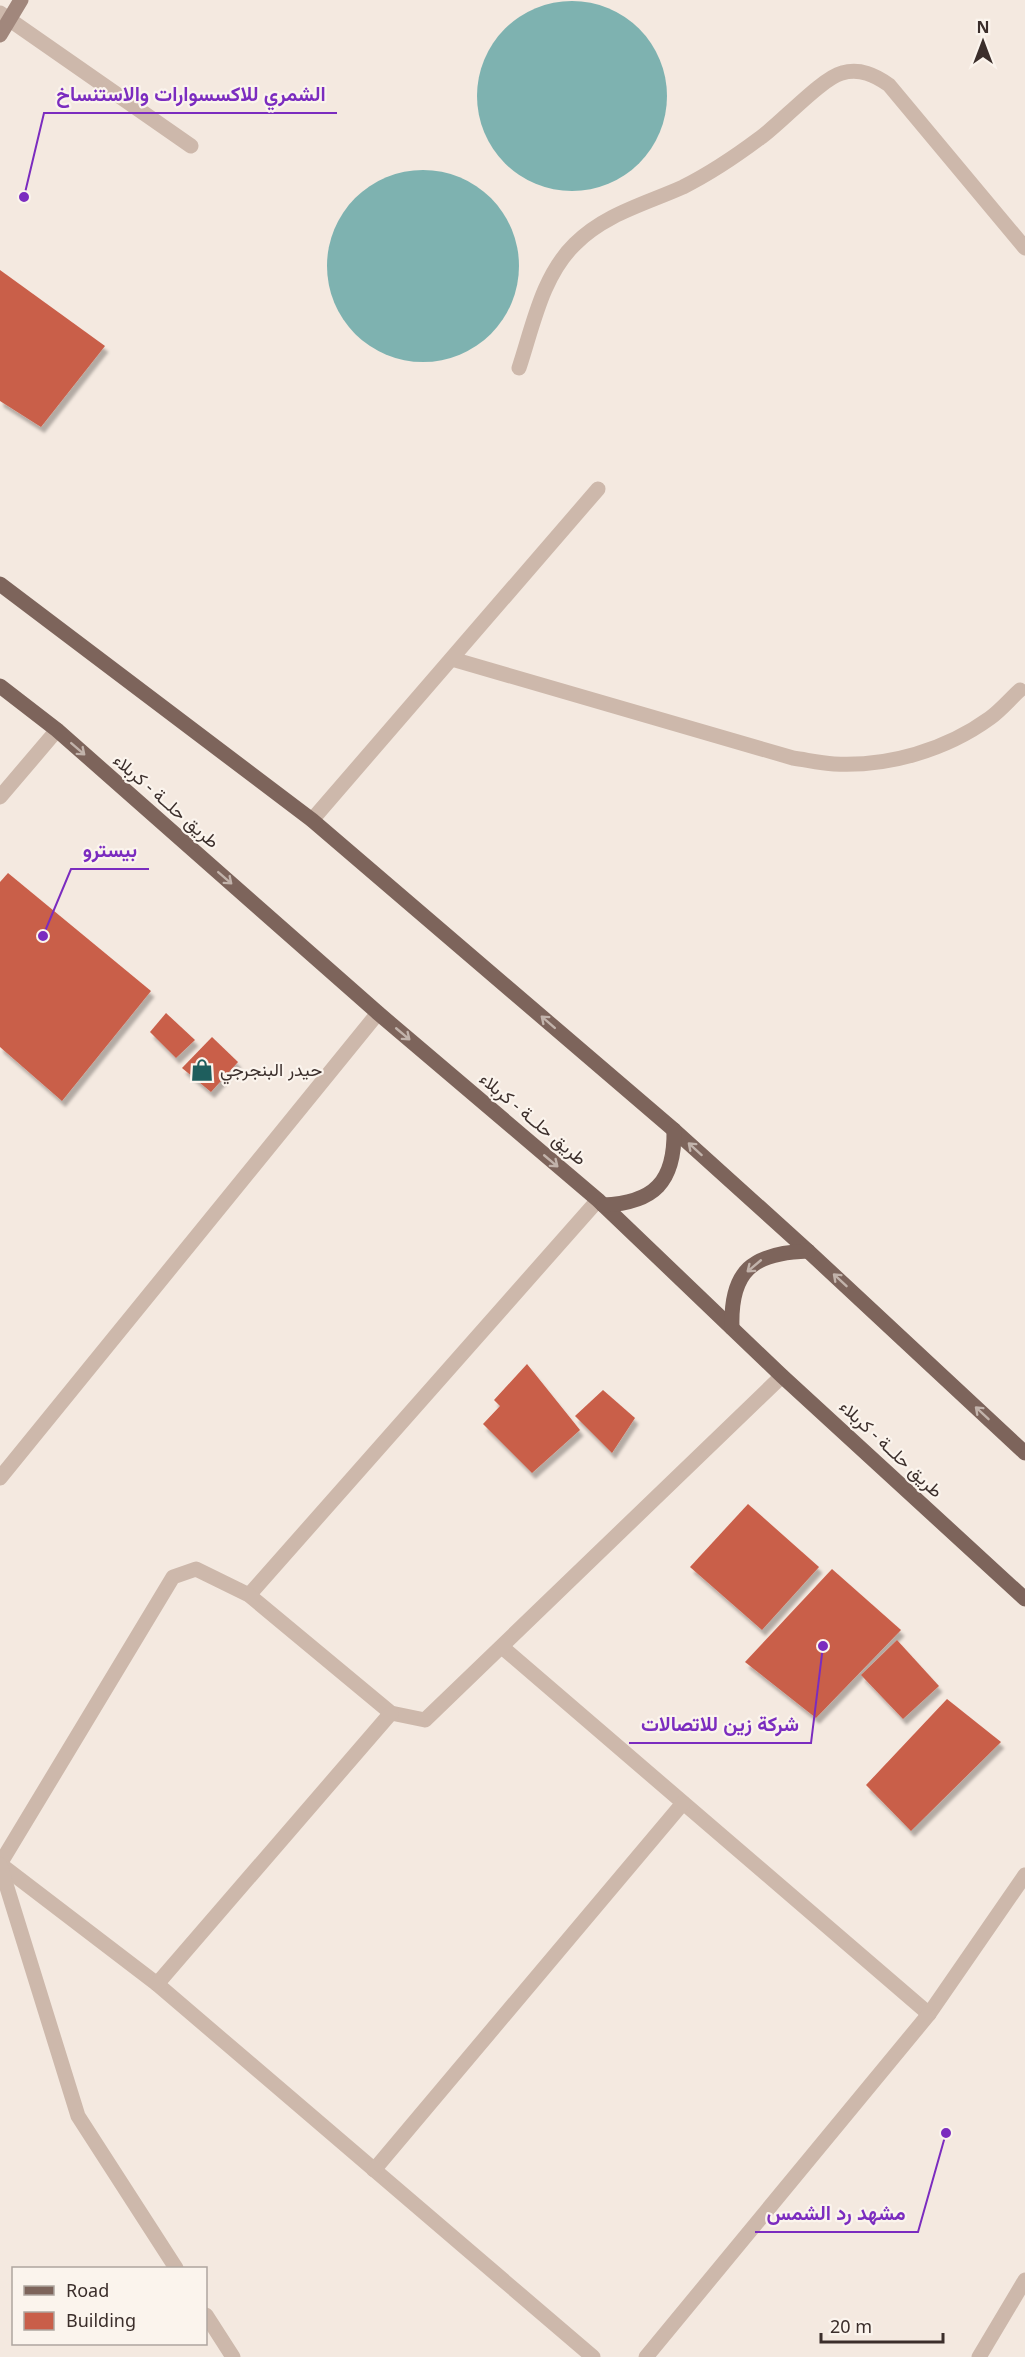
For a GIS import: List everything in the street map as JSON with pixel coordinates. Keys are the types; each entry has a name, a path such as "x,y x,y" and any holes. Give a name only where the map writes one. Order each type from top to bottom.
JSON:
{"main road":[{"path":"0,584 312,820 674,1130 1025,1453"},
{"name":"طريق حلــة - كربلاء","path":"0,686 57,730 378,1013 600,1203 782,1376 1025,1599"},
{"path":"600,1203 635,1201 646,1196 658,1186 668,1172 674,1153 674,1130"},
{"path":"732,1328 731,1303 738,1284 747,1270 759,1260 771,1255 808,1251"}],"street":[{"path":"0,35 5,17 21,0"},
{"path":"5,17 191,146"},
{"path":"519,368 545,288 557,266 573,245 593,227 616,214 685,186 727,162 765,134 826,81 842,73 858,71 875,75 889,85 1025,248"},
{"path":"312,820 598,489"},
{"path":"452,659 793,758 834,764 876,763 906,757 954,740 990,718 1020,690"},
{"path":"0,797 57,730"},
{"path":"0,1478 378,1013"},
{"path":"249,1595 600,1203"},
{"path":"175,2267 78,2116 0,1864 172,1577 196,1569 249,1595 391,1713 425,1720 782,1376"},
{"path":"502,1647 929,2014"},
{"path":"157,1984 391,1713"},
{"path":"374,2170 683,1803"},
{"path":"0,1864 157,1984 593,2357"},
{"path":"646,2357 929,2014 1025,1875"},
{"path":"979,2357 1025,2280"},
{"path":"207,2317 233,2357"}],"water":[{"path":"572,1 590,3 608,9 625,17 639,29 651,43 659,60 665,78 667,96 665,114 659,132 651,149 639,163 625,175 608,183 590,189 572,191 554,189 536,183 519,175 505,163 493,149 485,132 479,114 477,96 479,78 485,60 493,43 505,29 519,17 536,9 554,3"},
{"path":"414,170 432,170 460,177 491,198 512,229 519,266 512,303 491,334 460,355 432,362 414,362 378,351 349,327 338,311 331,294 327,275 327,257 338,221 362,192 378,181 395,174"}],"building":[{"path":"0,270 105,346 41,427 0,401"},
{"path":"8,873 151,991 62,1101 0,1047 0,882"},
{"path":"166,1013 195,1040 176,1058 150,1032"},
{"path":"212,1037 238,1062 211,1092 182,1068"},
{"path":"527,1364 580,1430 532,1473 483,1424 500,1406 494,1400"},
{"path":"603,1390 635,1418 612,1453 575,1416"},
{"path":"748,1504 819,1567 762,1630 690,1567"},
{"path":"832,1569 901,1630 816,1718 745,1662"},
{"path":"897,1640 939,1686 903,1719 861,1675"},
{"path":"947,1699 1001,1742 911,1831 866,1785"}],"place":[{"name":"الشمري للاكسسوارات والاستنساخ","path":"24,197"},
{"name":"بيسترو","path":"43,936"},
{"name":"حيدر البنجرجي","path":"202,1070"},
{"name":"شركة زين للاتصالات","path":"823,1646"},
{"name":"مشهد رد الشمس","path":"946,2133"}]}
